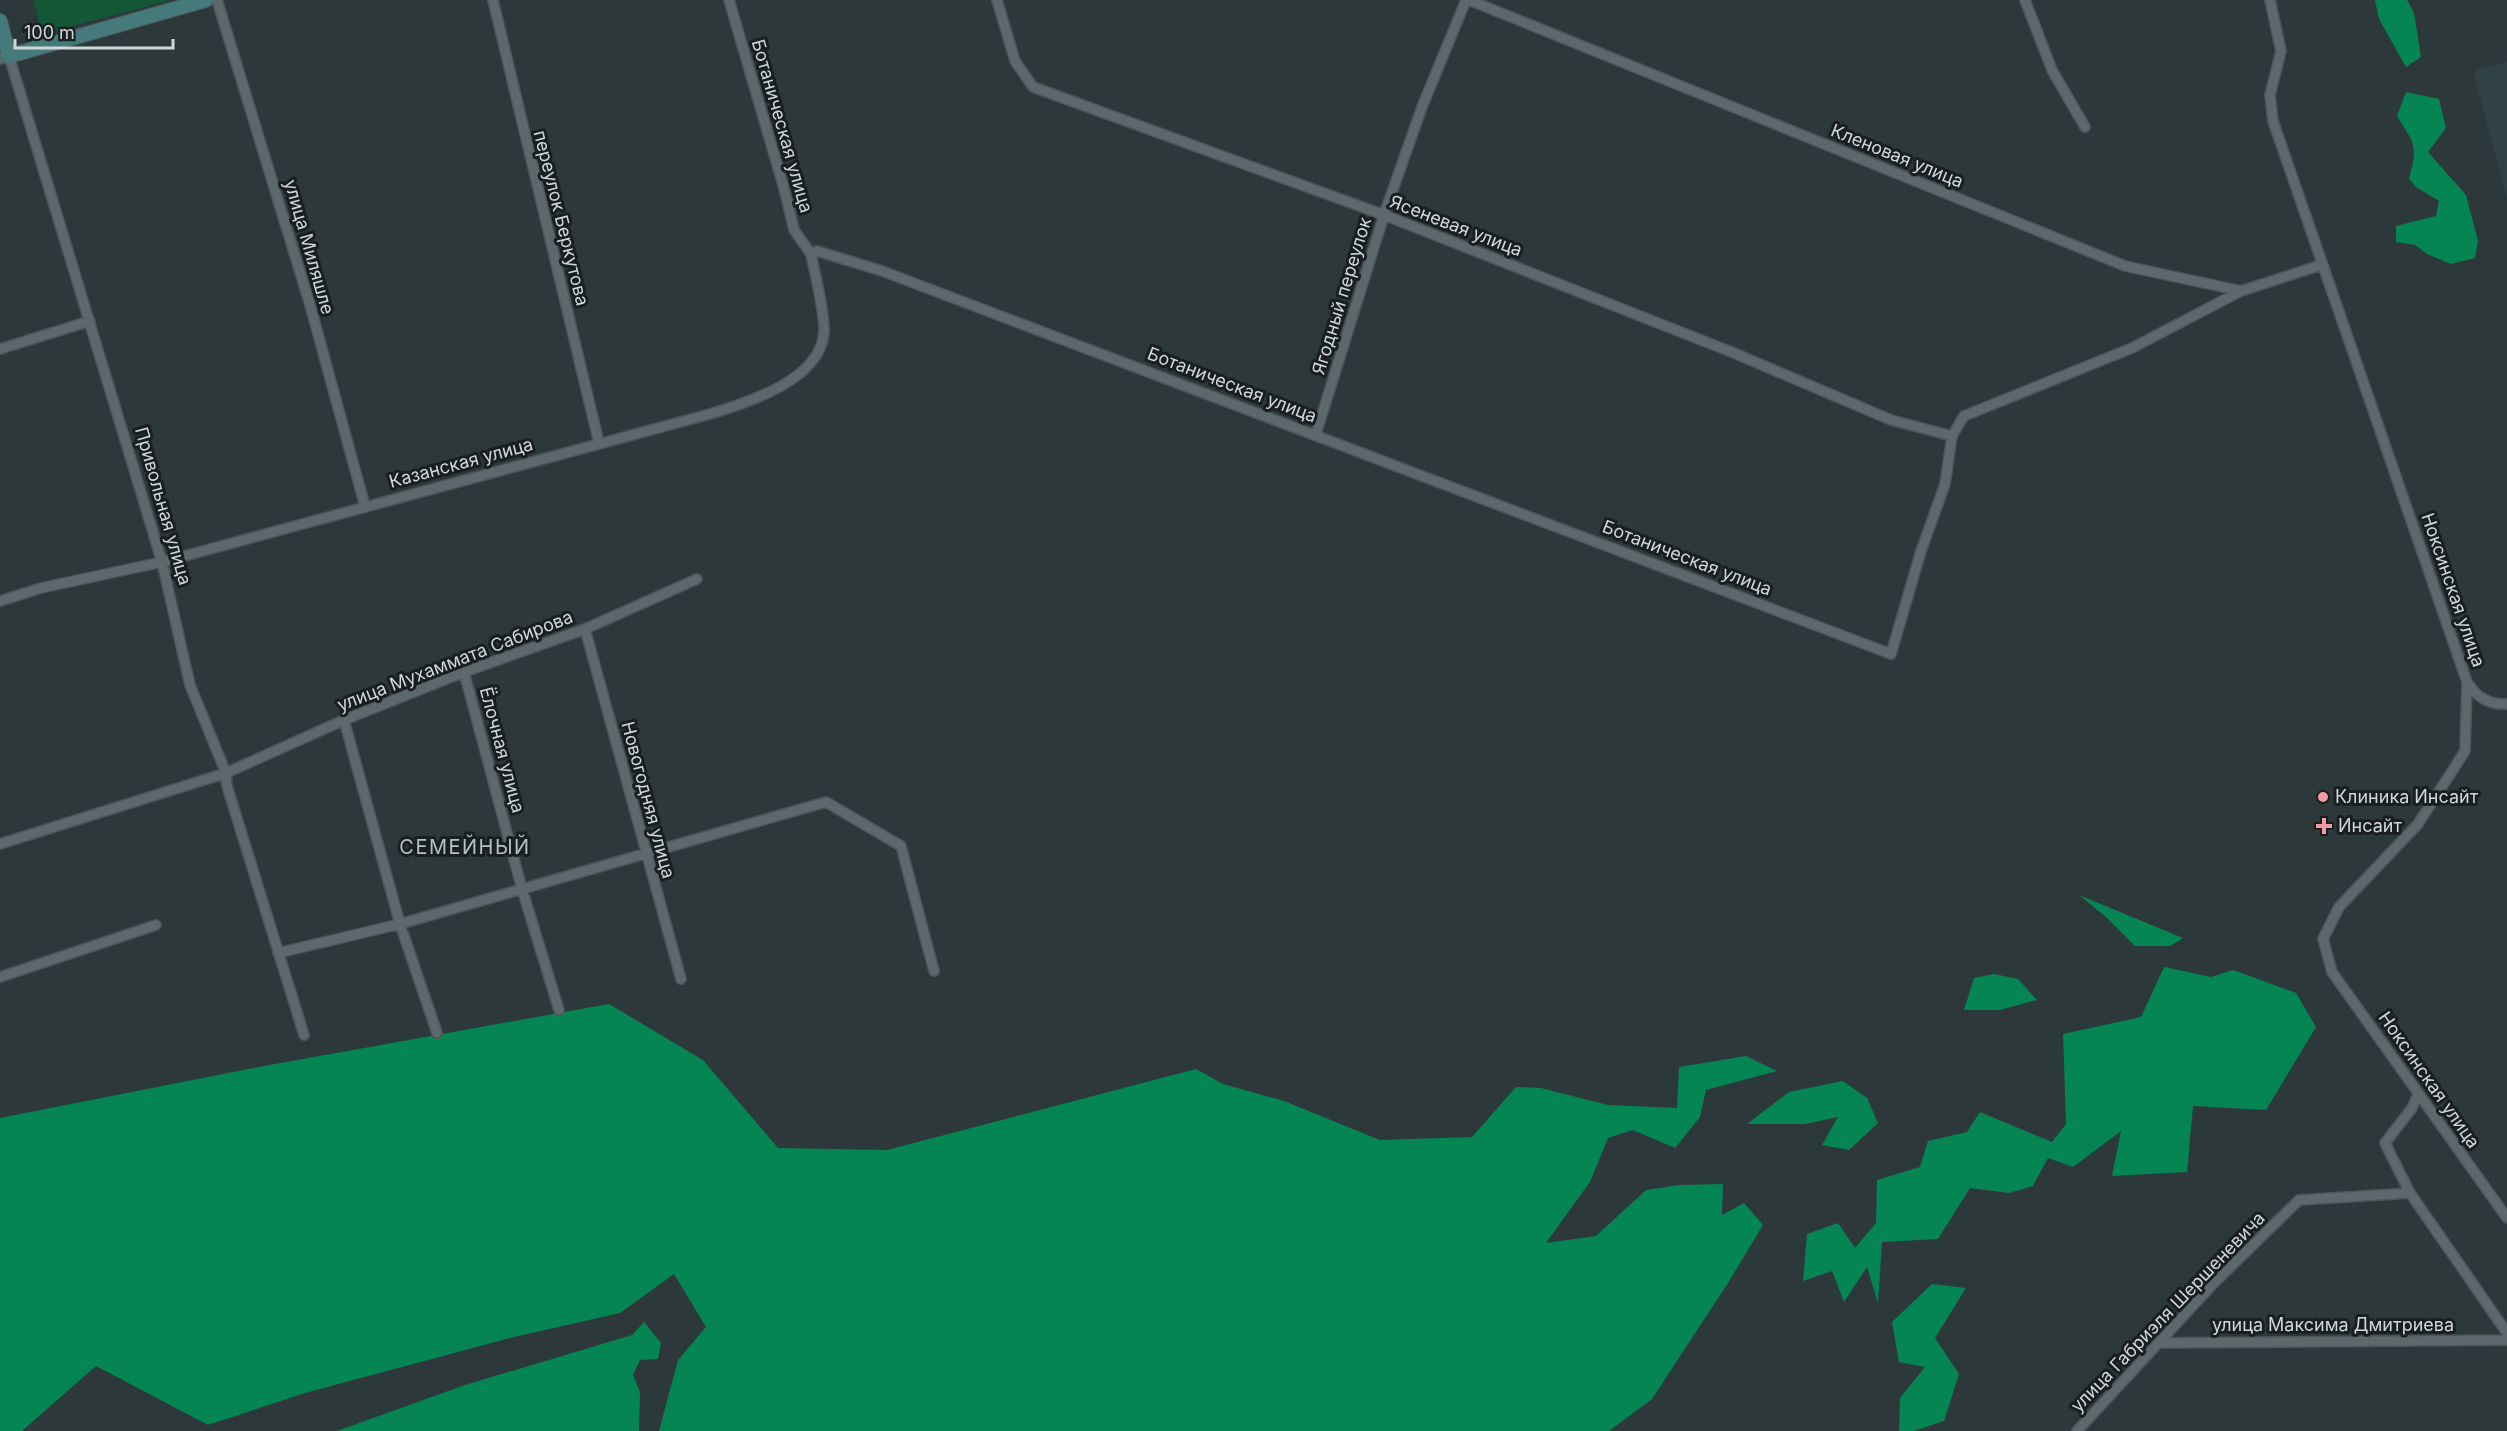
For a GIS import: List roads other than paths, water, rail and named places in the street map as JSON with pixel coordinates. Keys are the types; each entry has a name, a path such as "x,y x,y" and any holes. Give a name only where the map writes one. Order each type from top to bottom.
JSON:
{"street":[{"path":"5,57 206,0"},
{"name":"улица Миляшле","path":"217,0 310,305 365,506"},
{"name":"переулок Беркутова","path":"492,0 598,443"},
{"name":"Ботаническая улица","path":"729,0 794,230 811,254 816,252 882,271 1891,654 1921,551 1945,484 1952,436"},
{"name":"Ясеневая улица","path":"997,0 1015,62 1033,87 1384,215 1734,352 1891,420 1952,436"},
{"name":"Ягодный переулок","path":"1316,434 1384,215 1422,107 1468,0"},
{"name":"Кленовая улица","path":"1468,0 2125,266 2241,291"},
{"path":"2025,0 2052,70 2085,127"},
{"name":"Ноксинская улица","path":"2270,0 2281,51 2270,95 2273,121 2467,682 2465,751 2418,824 2339,907 2323,939 2332,972 2507,1218"},
{"name":"Привольная улица","path":"0,21 5,57 90,321 162,562 190,685 226,773 227,786 304,1035"},
{"name":"Казанская улица","path":"0,601 41,588 162,562 755,400 792,379 815,357 824,333 811,254"},
{"path":"1952,436 1964,416 2132,348 2241,291 2321,265"},
{"path":"0,349 90,321"},
{"name":"улица Мухаммата Сабирова","path":"226,773 344,720 464,672 585,629 697,579"},
{"name":"Новогодняя улица","path":"585,629 681,979"},
{"name":"Ёлочная улица","path":"464,672 522,889 559,1010"},
{"path":"2467,682 2476,694 2487,702 2507,704"},
{"path":"344,720 400,924 437,1033"},
{"path":"0,844 226,773"},
{"path":"278,953 400,924 826,802 901,846 934,971"},
{"path":"0,976 156,926"},
{"path":"2418,1094 2412,1108 2385,1143 2410,1193 2507,1333"},
{"name":"улица Габриэля Шершеневича","path":"2078,1431 2213,1284 2299,1200 2410,1193"},
{"name":"улица Максима Дмитриева","path":"2158,1343 2507,1341"}],"place":[{"name":"Клиника Инсайт","path":"2323,797"},
{"name":"Инсайт","path":"2324,826"}],"district":[{"name":"СЕМЕЙНЫЙ","path":"465,847"}]}
